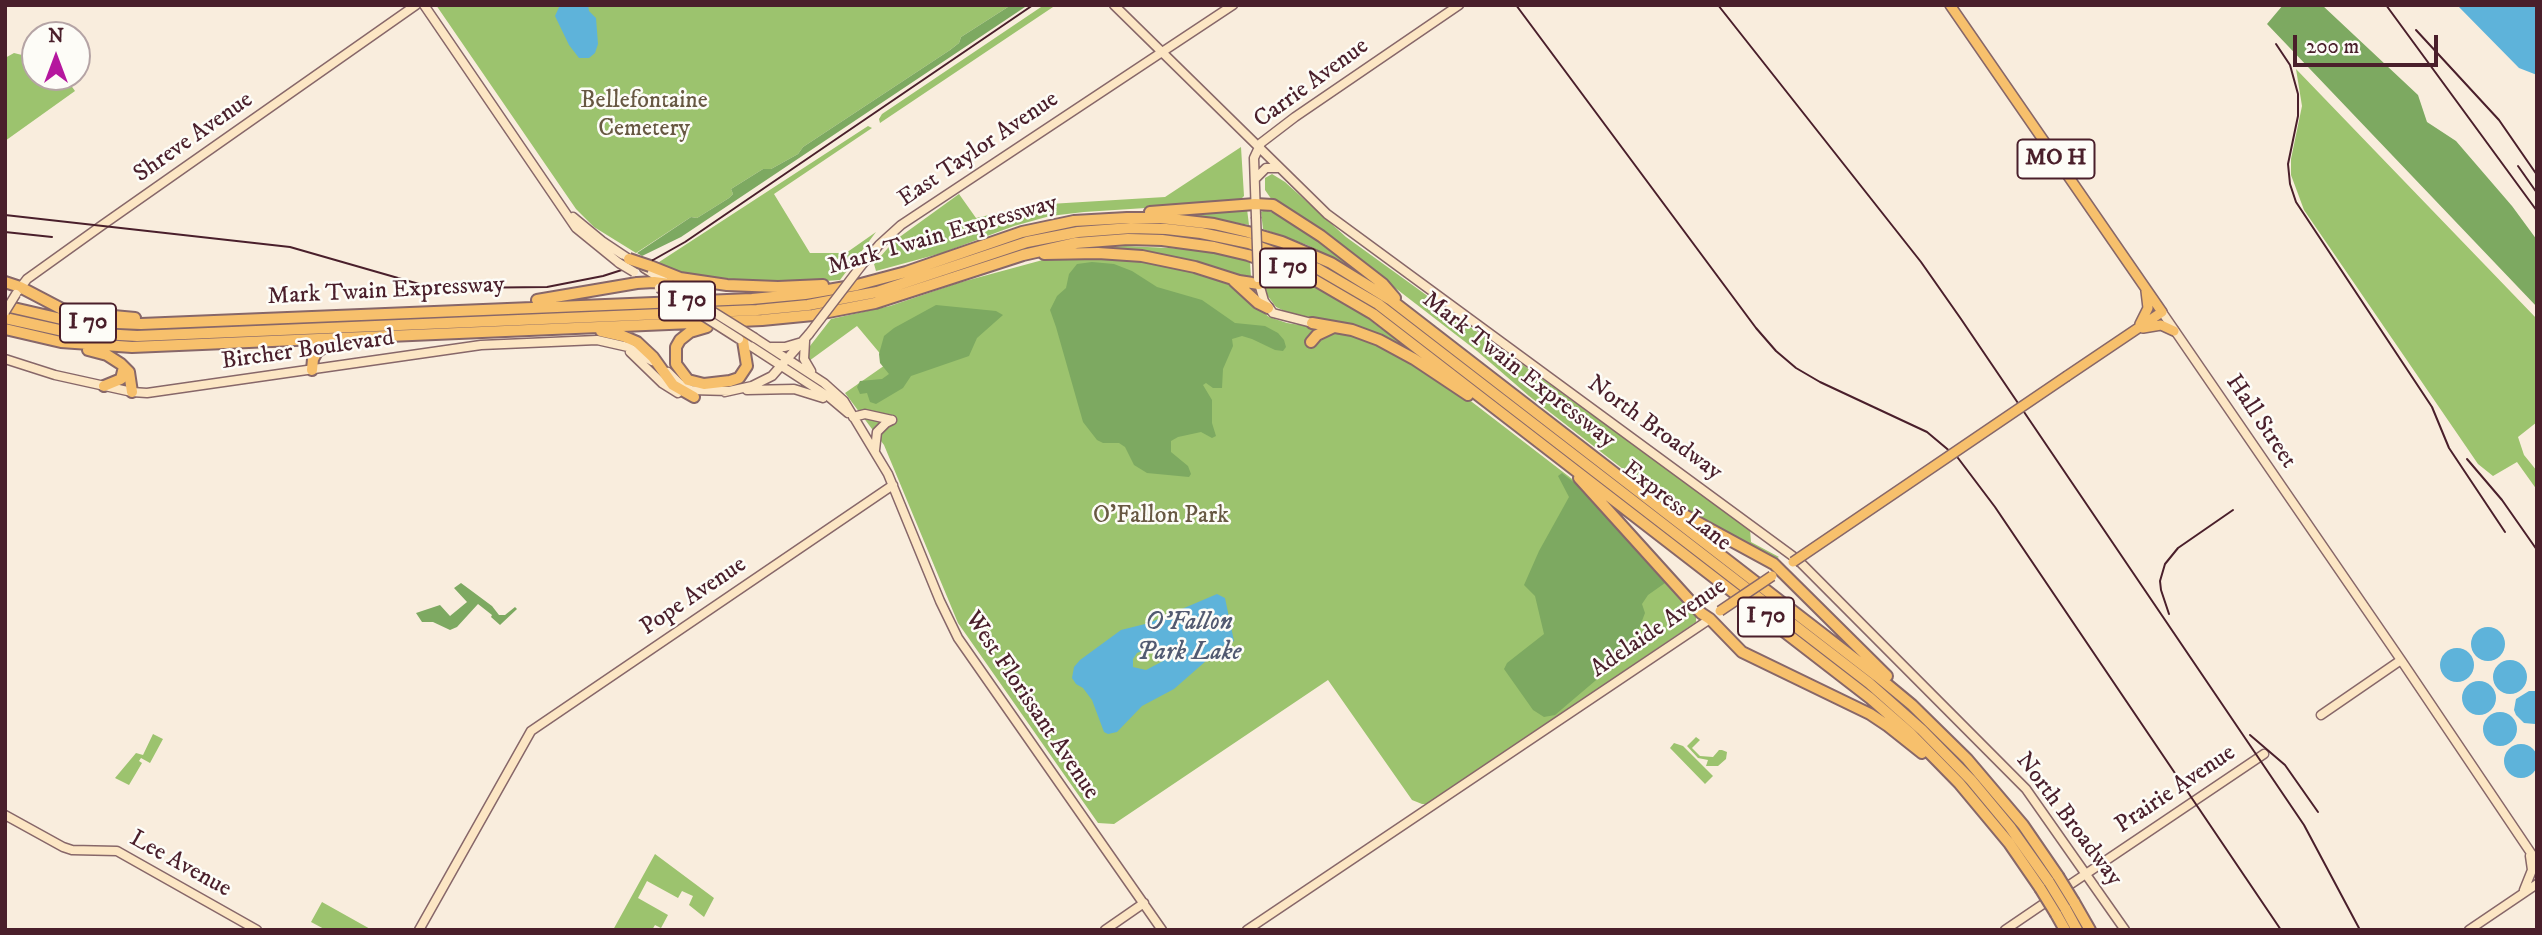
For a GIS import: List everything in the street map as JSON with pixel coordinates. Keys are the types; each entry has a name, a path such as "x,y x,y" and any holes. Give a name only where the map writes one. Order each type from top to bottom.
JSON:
{"highway":[{"path":"1109,218 1168,210 1273,205 1308,226 1383,284 1411,315"},
{"name":"Mark Twain Expressway","path":"5,306 53,318 88,323 172,323 779,297 872,282 1039,228 1109,218 1197,222 1265,237 1331,263 1376,289 1842,648 1912,705 1996,792 2065,908 2065,930"},
{"name":"Express Lane","path":"5,318 68,332 137,336 757,310 808,305 877,292 1027,242 1078,232 1131,228 1166,229 1249,243 1318,269 1378,304 1870,683 1923,730 1971,780 2010,827 2049,882"},
{"name":"Mark Twain Expressway","path":"5,329 61,342 132,346 736,321 797,317 858,307 925,289 1024,255 1076,243 1136,239 1197,244 1265,260 1313,279 1359,304 1870,698 1910,733 1959,783 2049,882 2065,908"},
{"path":"1024,255 1127,254 1188,265 1228,278 1258,281"},
{"path":"624,261 680,278 745,287 778,288 872,282"},
{"path":"1228,278 1268,308"},
{"path":"5,282 18,290 72,311 152,318 172,323"},
{"path":"501,308 513,303 663,285"},
{"path":"736,321 685,335 676,346 676,364 683,376 696,383 730,382 739,378 747,366 747,354 741,340"},
{"path":"1312,323 1379,340 1510,419"},
{"path":"578,327 631,339 648,351 673,385 694,397"},
{"path":"1311,342 1317,335 1335,327"},
{"path":"312,370 314,355 320,348 359,337"},
{"path":"61,342 107,355 124,367 131,379 132,392"},
{"path":"104,386 121,379 124,367"},
{"path":"1565,461 1701,612 1715,615 1742,652 1870,714 1959,783"},
{"path":"1636,489 1774,564 1776,573 1795,582 1912,705"},
{"path":"1793,562 1795,582"},
{"path":"2065,908 2086,928"}],"main road":[{"name":"Shreve Avenue","path":"5,313 18,290 101,226 416,5"},
{"name":"West Florissant Avenue","path":"424,5 565,210 634,272 663,285 768,346 785,363 853,417"},
{"name":"North Broadway","path":"1114,5 1327,214 1793,554 2016,778 2087,873 2125,930"},
{"name":"East Taylor Avenue","path":"785,363 878,245 901,225 1233,5"},
{"name":"Carrie Avenue","path":"1268,308 1258,281 1254,158 1258,147 1295,117 1459,5"},
{"name":"Hall Street","path":"1950,5 2537,862"},
{"path":"1255,179 1266,168 1279,168"},
{"name":"West Florissant Avenue","path":"647,267 663,285 741,340 815,377 844,401 893,485 958,638 1162,930"},
{"path":"2137,328 2148,309 2143,285"},
{"path":"1268,308 1282,317 1312,323"},
{"name":"Adelaide Avenue","path":"1247,930 2162,312"},
{"path":"2137,328 2161,325 2174,331"},
{"path":"768,346 785,347 805,338 804,359 815,377"},
{"name":"Bircher Boulevard","path":"5,359 55,376 132,392 191,387 481,345 586,340 619,344 657,363 680,384 691,390 740,390 765,380 785,363"},
{"path":"619,344 668,388 694,397"},
{"path":"740,390 794,389 837,405"},
{"name":"Bircher Boulevard","path":"694,397 729,391"},
{"path":"853,417 865,414 892,420 877,432 875,450"},
{"name":"Pope Avenue","path":"419,930 531,731 893,485"},
{"path":"2321,715 2401,660"},
{"name":"Prairie Avenue","path":"2005,930 2264,754"},
{"name":"Lee Avenue","path":"5,815 72,850 117,851 257,930"},
{"path":"2522,893 2532,870 2528,850"},
{"path":"2469,930 2537,884"},
{"path":"1105,930 1144,903"}],"green space":[{"name":"Bellefontaine Cemetery","path":"436,5 1011,5 961,37 959,43 950,50 803,147 798,154 771,169 763,169 731,189 733,194 729,198 697,218 691,217 636,253 594,227 576,209"},
{"path":"1011,5 1028,5 681,237 642,256 637,253 691,217 697,218 729,198 733,194 731,189 763,169 771,169 798,154 803,147 950,50 959,43 961,37"},
{"path":"1044,5 1056,5 880,123 882,114"},
{"path":"2283,5 2322,5 2418,95 2427,122 2456,141 2512,206 2537,240 2537,307 2267,24"},
{"path":"14,53 21,55 21,91 75,91 5,141 5,58"},
{"path":"2296,69 2537,319 2537,422 2518,437 2524,455 2537,471 2537,490 2517,462 2493,476 2478,464 2304,210 2291,175 2291,159 2302,106"},
{"path":"868,126 872,128 774,194 810,253 846,253 876,232 840,280 768,285 680,276 656,264"},
{"path":"1241,147 1244,196 1238,202 1050,216 1014,226 942,253 876,271 874,264 894,241 959,194 976,218 1033,205 1165,197"},
{"path":"1272,174 1285,182 1346,237 1750,529 1751,542 1779,557 1775,559 1690,518 1668,504 1320,230 1272,200 1265,190 1265,178"},
{"path":"1247,209 1249,225 1174,212"},
{"path":"1265,210 1304,229 1354,268 1307,245 1263,229 1261,212"},
{"path":"1125,246 1191,249 1235,257 1250,262 1251,277 1235,277 1076,250"},
{"name":"O'Fallon Park","path":"1050,258 1139,258 1227,280 1269,317 1287,323 1345,332 1388,347 1459,392 1576,482 1696,610 1696,622 1429,804 1412,800 1328,680 1114,824 1098,823 958,623 884,445 845,393 888,363 857,326 809,361 807,353 831,319 890,306 958,283"},
{"path":"1077,264 1114,264 1132,271 1157,287 1202,300 1235,323 1265,326 1284,340 1286,347 1283,351 1242,336 1232,339 1233,346 1223,369 1222,388 1213,388 1206,383 1203,385 1212,400 1212,423 1216,436 1212,438 1201,432 1171,441 1171,452 1188,466 1191,474 1189,477 1147,473 1134,465 1125,447 1119,443 1103,443 1097,440 1083,422 1050,310 1057,296 1066,288 1069,274"},
{"path":"1280,272 1325,292 1358,311 1447,378 1411,354 1276,307 1267,295 1265,285"},
{"path":"936,305 996,311 1003,315 977,338 969,356 911,376 903,388 876,404 870,402 867,393 860,394 857,387 860,381 882,379 889,374 880,363 879,354 884,336"},
{"path":"1562,473 1576,484 1665,583 1648,595 1642,604 1645,613 1635,639 1611,662 1602,675 1555,715 1544,717 1533,710 1504,669 1507,663 1544,634 1535,596 1524,585 1539,551 1569,497 1558,476"},
{"path":"461,583 492,606 499,615 505,615 515,607 517,609 500,625 478,604 457,627 450,630 433,622 422,622 416,613 440,605 450,616 467,602 454,588"},
{"path":"153,734 163,739 150,763 141,758 139,761 142,763 129,785 115,778 136,753 143,755"},
{"path":"1696,737 1700,740 1692,748 1700,756 1713,757 1722,750 1727,752 1726,759 1718,766 1706,766 1708,760 1698,758 1687,746"},
{"path":"1674,743 1683,746 1713,776 1705,784 1670,748"},
{"path":"655,854 714,898 704,917 689,905 693,896 682,891 678,898 647,881 638,898 668,915 661,928 655,925 652,930 613,930"},
{"path":"322,902 372,930 326,930 311,922"}],"water":[{"path":"560,5 588,5 589,11 596,18 598,44 595,53 589,58 579,58 569,45 555,16"},
{"path":"2457,5 2537,5 2537,75 2519,68"},
{"name":"O'Fallon Park Lake","path":"1217,594 1225,598 1234,641 1223,646 1174,689 1142,706 1117,732 1108,734 1104,732 1092,700 1072,678 1074,667 1121,630 1149,623","holes":["1151,647 1163,650 1163,661 1146,670 1133,667 1133,659 1137,653"]},
{"path":"2488,627 2500,632 2505,644 2500,656 2488,661 2476,656 2471,644 2476,632"},
{"path":"2457,648 2469,653 2474,665 2469,677 2457,682 2445,677 2440,665 2445,653"},
{"path":"2510,660 2522,665 2527,677 2522,689 2510,694 2498,689 2493,677 2498,665"},
{"path":"2479,681 2491,686 2496,698 2491,710 2479,715 2467,710 2462,698 2467,686"},
{"path":"2529,691 2537,691 2535,724 2524,723 2514,710 2516,699"},
{"path":"2500,712 2512,717 2517,729 2512,741 2500,746 2488,741 2483,729 2488,717"},
{"path":"2521,744 2533,749 2538,761 2533,773 2521,778 2509,773 2504,761 2509,749"}],"railway":[{"path":"5,215 290,247 419,284 456,288 547,287 603,276 653,260 685,242 1033,5"},
{"path":"1516,5 1756,328 1776,351 1796,368 1820,382 1927,432 1958,458 1995,507 2281,930"},
{"path":"1718,5 1921,262 1961,319 2304,825 2360,930"},
{"path":"2386,5 2537,211"},
{"path":"2416,30 2499,120 2537,175"},
{"path":"2276,44 2290,65 2298,94 2298,116 2288,164 2290,184 2296,202 2432,407 2449,448 2505,532"},
{"path":"2518,166 2537,193"},
{"path":"5,232 52,237"},
{"path":"2467,459 2502,500 2537,550"},
{"path":"2169,614 2160,581 2165,564 2178,548 2233,510"},
{"path":"2250,735 2285,765 2318,812"}]}
